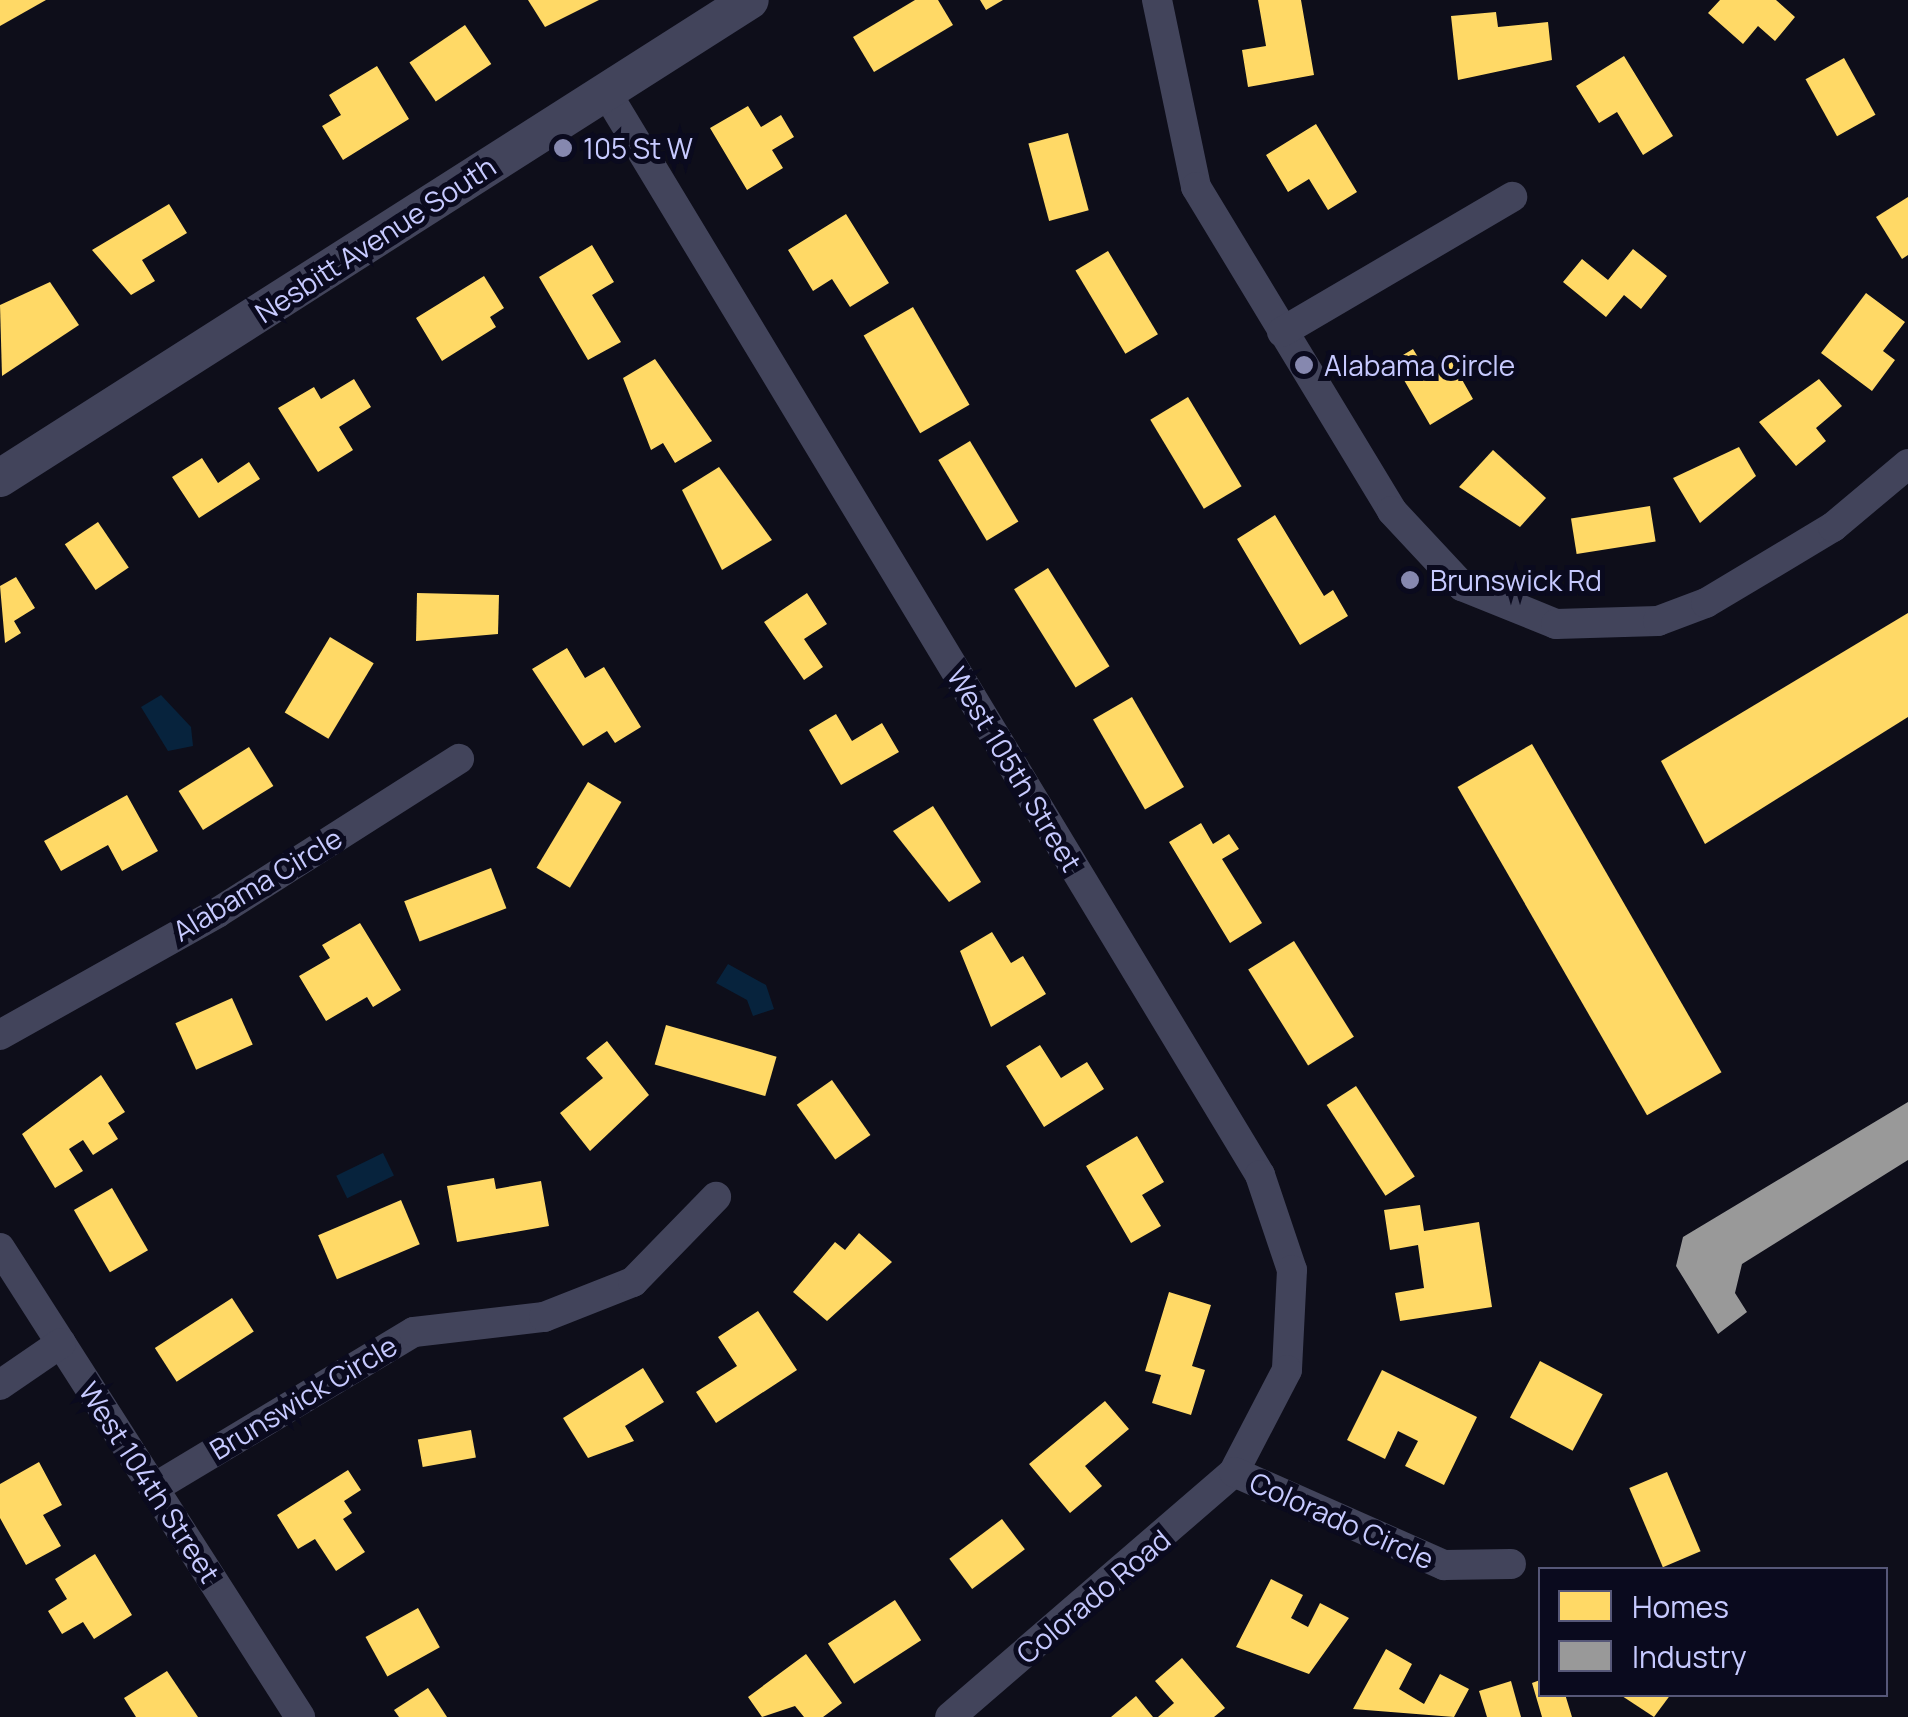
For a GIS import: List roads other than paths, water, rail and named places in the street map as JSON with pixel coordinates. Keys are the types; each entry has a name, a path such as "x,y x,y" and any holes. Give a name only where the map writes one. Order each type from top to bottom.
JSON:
{"street":[{"name":"Nesbitt Avenue South","path":"0,478 750,0"},
{"path":"1157,0 1196,187 1392,512 1462,586 1540,619 1607,628 1706,603 1833,527 1908,464"},
{"name":"West 105th Street","path":"606,92 1260,1175 1282,1222 1294,1320 1270,1417 1234,1472"},
{"path":"1282,332 1512,198"},
{"name":"Alabama Circle","path":"0,1035 218,913 459,759"},
{"name":"Brunswick Circle","path":"154,1488 414,1332 544,1316 633,1282 716,1198"},
{"name":"West 104th Street","path":"0,1248 300,1717"},
{"path":"0,1385 61,1343"},
{"name":"Colorado Circle","path":"1234,1472 1444,1565 1510,1564"},
{"name":"Colorado Road","path":"950,1717 1234,1472"}],"water":[{"path":"161,695 191,727 193,746 168,751 141,707"},
{"path":"728,964 766,985 774,1009 753,1016 747,1000 716,983"},
{"path":"383,1153 394,1175 347,1198 336,1176"}],"place":[{"name":"105 St W","path":"563,148"},
{"name":"Alabama Circle","path":"1304,365"},
{"name":"Brunswick Rd","path":"1410,580"}]}
